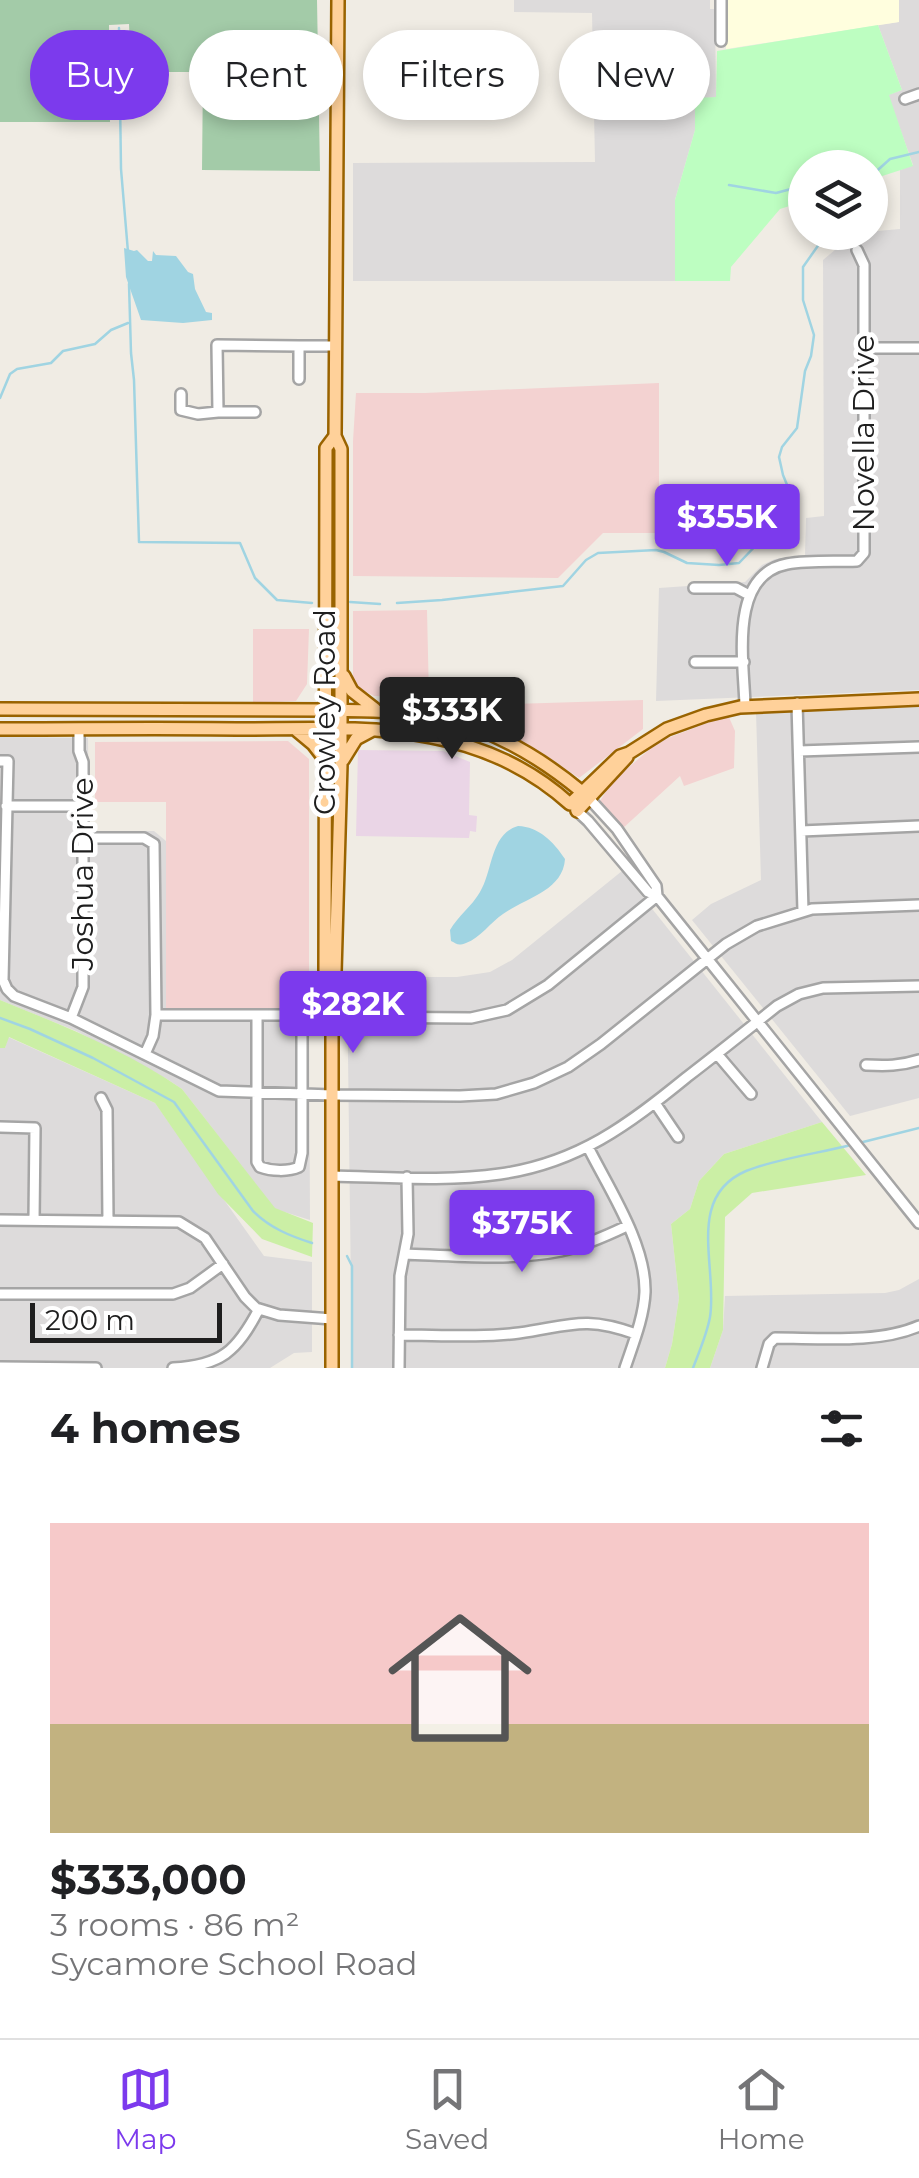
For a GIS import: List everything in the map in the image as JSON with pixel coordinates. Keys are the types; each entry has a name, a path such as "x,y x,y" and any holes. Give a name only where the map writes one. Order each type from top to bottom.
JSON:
{"main road":[{"name":"Crowley Road","path":"330,990 336,953 342,670 341,448 335,436 338,0"},
{"name":"Crowley Road","path":"332,1368 332,1017 325,973 324,760 326,448 335,436"},
{"path":"342,670 352,692 378,711"},
{"path":"298,710 312,701 325,682"},
{"path":"0,729 415,732 492,755 532,776 574,808 620,756 667,729 706,716 746,706 919,699"},
{"path":"175,709 175,728"},
{"path":"0,710 341,710 432,716 518,747 586,795"},
{"path":"294,729 313,744 324,760"},
{"path":"341,764 356,740 376,729"},
{"path":"445,738 471,737 482,732"},
{"path":"482,732 492,755"},
{"path":"325,885 330,896 331,940 336,953"}],"street":[{"path":"720,0 720,41"},
{"path":"905,99 919,94"},
{"name":"Novella Drive","path":"749,595 769,570 788,564 857,562 864,553 864,266 858,250"},
{"path":"218,412 217,345 336,346"},
{"path":"299,346 299,380"},
{"path":"864,348 919,348"},
{"path":"181,394 182,410 198,414 255,412"},
{"path":"694,588 736,588 749,595 744,662 746,706"},
{"path":"694,662 744,662"},
{"path":"797,704 804,911"},
{"name":"Joshua Drive","path":"71,1018 83,987 83,762 79,729"},
{"path":"799,751 919,747"},
{"path":"0,761 8,761 3,980 6,989 219,1091 496,1094 534,1083 568,1067 707,959 757,926 804,911 919,905"},
{"path":"586,795 617,829 656,886 657,896"},
{"path":"6,806 83,806"},
{"path":"574,808 648,892 657,896 919,1223"},
{"path":"801,831 919,826"},
{"path":"83,838 144,838 154,844 156,1016 144,1054"},
{"path":"332,1017 471,1018 506,1010 548,986 657,896"},
{"path":"332,1176 498,1174 549,1163 607,1137 777,1006 809,990 919,986"},
{"path":"156,1016 290,1014 300,1018 300,1164 292,1170 260,1167 257,1162 257,1015"},
{"path":"716,1054 751,1094"},
{"path":"866,1065 903,1066 919,1060"},
{"path":"101,1098 107,1110 108,1221"},
{"path":"655,1103 678,1137"},
{"path":"0,1128 35,1128 34,1220"},
{"path":"588,1147 627,1226 643,1272 645,1293 625,1368"},
{"path":"399,1368 400,1276 408,1234 408,1177"},
{"path":"0,1220 179,1222 205,1238 245,1297 259,1309 296,1318 332,1318"},
{"path":"405,1254 552,1253 582,1246 627,1226"},
{"path":"0,1294 173,1294 190,1288 223,1264"},
{"path":"173,1368 210,1364 234,1349 259,1309"},
{"path":"399,1335 518,1332 580,1322 606,1324 636,1334"},
{"path":"762,1368 765,1341 775,1338 865,1337 901,1333 919,1326"},
{"path":"0,1367 96,1368"}],"shaded area":[{"path":"0,0 317,0 318,30 189,30 189,72 169,72 169,30 129,30 129,24 109,25 109,30 30,30 30,120 110,122 0,122"},
{"path":"514,0 710,0 710,9 715,9 716,97 710,98 710,30 592,30 592,13 514,12"},
{"path":"726,0 899,0 899,22 726,49"},
{"path":"899,0 919,0 919,690 656,701 659,588 745,582 762,565 775,559 805,555 806,518 824,516 823,260 835,250 888,250 888,230 900,229 900,170 913,165 888,95 902,90 878,25 899,22"},
{"path":"203,120 319,120 320,171 202,170"},
{"path":"594,120 695,120 675,200 675,281 353,281 353,163 595,162"},
{"path":"659,383 659,533 603,533 558,578 353,576 356,393"},
{"path":"427,610 429,698 374,696 362,690 353,680 353,611"},
{"path":"253,629 309,629 307,684 296,701 253,703"},
{"path":"643,700 643,729 579,778 504,733 513,704"},
{"path":"919,707 919,1098 850,1116 692,920 711,904 761,880 756,712"},
{"path":"728,715 735,731 734,768 684,786 680,776 622,829 600,801 612,782 668,738"},
{"path":"0,737 88,738 89,831 154,831 166,841 167,1008 309,1008 310,1220 275,1209 182,1089 76,1031 0,1000"},
{"path":"288,741 309,759 309,1008 166,1008 166,802 95,802 95,742"},
{"path":"358,750 443,751 470,762 469,815 477,816 476,832 470,831 469,838 356,836"},
{"path":"622,871 822,1122 724,1154 699,1181 690,1209 671,1224 679,1298 665,1368 352,1368 347,977 457,977 490,972 512,960"},
{"path":"8,1037 155,1103 264,1256 312,1262 312,1352 294,1353 270,1368 0,1368 0,1048 5,1048"},
{"path":"919,1279 919,1368 710,1368 723,1330 725,1296 885,1293"}],"green space":[{"path":"878,25 902,90 889,95 913,166 888,174 888,150 788,150 788,206 780,209 731,267 730,281 675,281 675,200 695,120 710,120 710,97 716,97 717,51"},
{"path":"0,1000 117,1051 182,1089 275,1208 313,1223 312,1257 262,1239 218,1194 155,1103 9,1037 5,1048 0,1048"},
{"path":"822,1122 866,1175 752,1193 725,1217 723,1330 710,1368 665,1368 679,1298 671,1224 690,1209 699,1181 724,1154"}],"water":[{"path":"124,248 137,250 148,261 152,261 153,251 156,255 176,256 193,274 195,289 206,312 212,313 212,320 141,320 126,277"},
{"path":"518,826 539,832 560,852 565,859 558,879 503,914 471,941 451,941 450,930 480,892 497,845 509,830"}],"waterway":[{"path":"119,28 121,169 128,252"},
{"path":"888,161 919,152"},
{"path":"729,185 776,193 788,190"},
{"path":"397,603 563,586 586,560 598,553 656,550 687,563 739,563 766,535 792,497 779,457 797,428 805,371 811,356 814,335 803,300 803,267 815,250"},
{"path":"129,284 139,542 240,543 255,578 277,600 312,603"},
{"path":"0,398 10,374 17,369 51,363 63,351 95,344 111,330 128,323"},
{"path":"350,602 380,604"},
{"path":"0,1018 93,1058 174,1102 253,1211 281,1231 312,1243"},
{"path":"859,1143 919,1128"},
{"path":"693,1368 710,1317 708,1235 716,1198 727,1183 746,1171 851,1145"},
{"path":"347,1256 352,1266 352,1368"}]}
